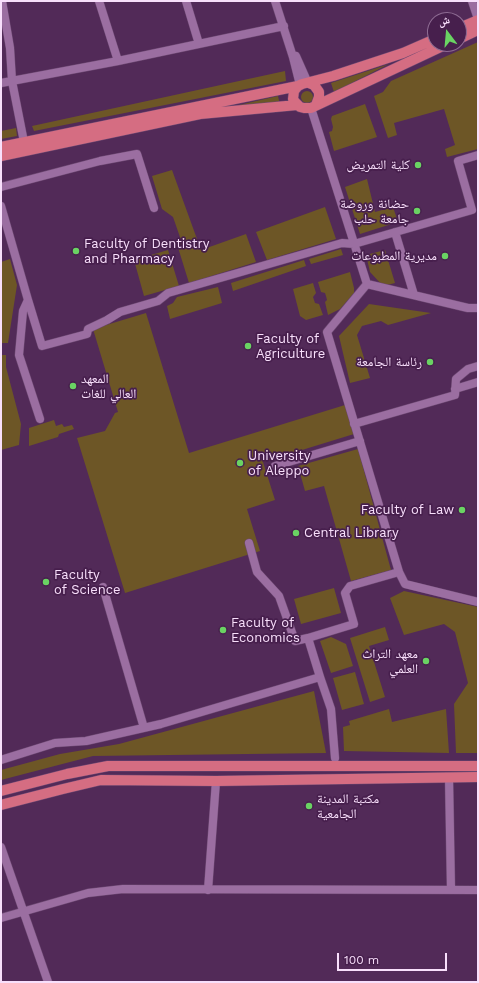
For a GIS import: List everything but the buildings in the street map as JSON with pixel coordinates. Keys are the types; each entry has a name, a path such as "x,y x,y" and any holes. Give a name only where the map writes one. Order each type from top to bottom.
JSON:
{"main road":[{"path":"467,25 478,20"},
{"path":"467,35 478,30"},
{"path":"1,147 304,84 403,53 427,42"},
{"path":"1,156 200,114 297,105 304,108 314,106 429,52"},
{"path":"297,105 293,99 293,95 296,88 304,84 314,85 319,92 319,97 314,106"},
{"path":"1,791 68,774 108,766 478,766"},
{"path":"1,805 63,788 101,780 216,781 478,777"}],"street":[{"path":"2,1 10,48 12,80 24,142"},
{"path":"99,1 118,61"},
{"path":"186,1 199,44"},
{"path":"275,1 289,44 300,63 304,84"},
{"path":"472,1 478,20"},
{"path":"1,83 118,61 284,26"},
{"path":"1,45 10,48"},
{"path":"314,106 367,284"},
{"path":"1,187 100,161 137,154 154,208"},
{"path":"1,206 42,346 87,334 88,329 120,312 158,301 168,293 342,243 354,244 472,210 458,161 478,155"},
{"path":"395,232 414,295"},
{"path":"367,284 468,308 478,308"},
{"path":"367,284 327,332 398,572 405,584 478,602"},
{"path":"28,300 23,311 19,355 40,419"},
{"path":"354,424 455,395 456,379 468,369 478,366"},
{"path":"455,389 478,382"},
{"path":"275,466 360,441"},
{"path":"249,543 257,572 279,596 294,641 354,624 345,593 350,586 398,572"},
{"path":"103,587 144,728"},
{"path":"308,638 331,709 335,758"},
{"path":"1,760 55,743 86,741 144,728 320,677"},
{"path":"449,777 451,890"},
{"path":"208,890 216,781"},
{"path":"1,847 48,982"},
{"path":"1,918 77,896 106,890 123,889 478,890"}],"shaded area":[{"path":"478,42 478,149 447,157 445,149 455,145 444,109 394,123 397,135 388,138 374,96 383,92 391,81 456,52 467,52 467,47"},
{"path":"389,64 334,92 331,83"},
{"path":"285,71 286,81 34,131 32,126"},
{"path":"305,91 309,91 313,97 309,103 305,103 301,99 301,95"},
{"path":"278,96 280,105 239,105"},
{"path":"365,104 377,137 334,151 329,132 332,131 333,127 331,119 332,116"},
{"path":"16,128 17,136 1,139 1,131"},
{"path":"172,170 201,250 246,234 256,262 189,283 176,241 181,240 173,217 162,209 152,176"},
{"path":"367,179 375,212 393,207 398,222 360,234 345,187"},
{"path":"325,207 336,239 267,260 256,232"},
{"path":"341,249 343,255 311,264 309,259"},
{"path":"168,250 179,286 144,296 134,260"},
{"path":"385,250 395,283 383,286 370,272 366,255"},
{"path":"10,259 17,285 8,343 2,343 1,262"},
{"path":"304,260 306,266 233,291 231,283"},
{"path":"350,272 354,293 340,309 328,315 325,302 327,300 326,296 325,293 321,292 318,282"},
{"path":"313,283 316,293 313,297 315,303 319,304 323,315 306,320 300,316 293,289"},
{"path":"218,287 222,303 170,319 167,306 173,303 177,297"},
{"path":"369,304 431,313 388,325 381,321 362,326 357,335 370,378 350,383 339,336"},
{"path":"146,313 189,453 345,405 354,434 263,462 275,500 247,509 260,551 125,593 77,438 105,431 115,413 118,412 93,329"},
{"path":"1,355 6,355 6,367 21,424 19,445 1,450"},
{"path":"54,420 56,426 62,424 64,427 72,425 74,429 59,434 58,437 29,446 29,428"},
{"path":"358,449 391,570 351,581 324,486 305,491 298,466"},
{"path":"334,588 341,613 301,624 294,599"},
{"path":"404,591 478,607 478,753 456,753 454,704 468,683 455,632 444,624 404,635 390,598"},
{"path":"385,627 389,640 369,646 385,697 370,702 350,638"},
{"path":"331,637 346,644 353,666 331,673 320,641"},
{"path":"355,672 364,704 342,710 333,678"},
{"path":"314,691 326,753 93,756 1,780 1,770 60,754 119,744"},
{"path":"389,709 392,722 446,709 449,753 344,751 343,727 350,725 349,721"}],"place":[{"name":"كلية التمريض","path":"418,165"},
{"name":"حضانة وروضة جامعة حلب","path":"417,211"},
{"name":"Faculty of Dentistry and Pharmacy","path":"76,251"},
{"name":"مديرية المطبوعات","path":"445,256"},
{"name":"Faculty of Agriculture","path":"248,346"},
{"name":"رئاسة الجامعة","path":"430,362"},
{"name":"المعهد العالي للغات","path":"73,386"},
{"name":"University of Aleppo","path":"240,463"},
{"name":"Faculty of Law","path":"462,510"},
{"name":"Central Library","path":"296,533"},
{"name":"Faculty of Science","path":"46,582"},
{"name":"Faculty of Economics","path":"223,630"},
{"name":"معهد التراث العلمي","path":"426,661"},
{"name":"مكتبة المدينة الجامعية","path":"309,806"}]}
